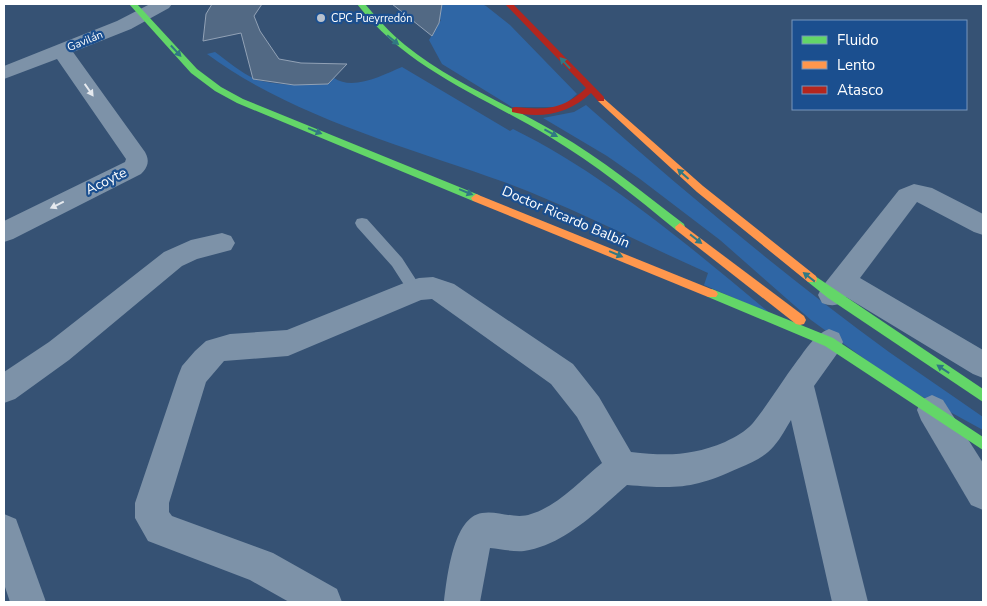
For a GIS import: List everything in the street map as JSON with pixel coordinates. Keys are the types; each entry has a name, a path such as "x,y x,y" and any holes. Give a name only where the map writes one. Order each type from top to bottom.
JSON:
{"main road":[{"path":"361,4 383,32 404,49 445,76 563,139 596,162 829,342"},
{"path":"509,4 590,89 700,189 838,288 983,396"},
{"name":"Doctor Ricardo Balbín","path":"138,9 206,81 240,101 829,342 983,444"},
{"path":"509,109 540,112 570,108 577,104 590,89"}],"street":[{"name":"Gavilán","path":"4,73 124,25 138,9 163,4"},
{"name":"Acoyte","path":"4,232 133,168 137,164 137,158 61,50"},
{"path":"983,225 923,194 914,193 908,196 838,288 983,365"},
{"path":"4,389 59,351 173,259 191,250 222,243"},
{"path":"324,602 260,566 160,529 152,518 152,504 193,376 205,360 216,350 230,347 288,343 415,290 433,288 444,292 562,374 577,390 603,429 622,468"},
{"path":"462,602 473,542 481,530 524,534 542,530 622,468 668,472 690,470 707,466 751,446 763,435 798,383 829,342"},
{"path":"798,383 850,602"},
{"path":"932,410 983,493"},
{"path":"4,531 28,602"}],"lane":[{"path":"362,223 397,262 415,290"}],"shaded area":[{"path":"439,4 482,4 486,6 510,25 577,94 562,107 512,107 442,64 429,40 441,20 435,17"},
{"path":"215,52 249,76 269,83 328,84 334,78 342,82 359,82 402,67 510,131 513,129 582,168 679,238 771,314 704,285 708,273 556,203 504,182 312,113 240,76 207,54"},
{"path":"586,105 697,201 811,293 889,352 983,417 983,430 899,384 811,320 720,240 640,179 607,156 543,118 574,112"}],"building":[{"path":"212,4 262,4 254,16 260,31 279,59 301,63 347,64 328,84 294,85 253,79 241,33 203,41 206,14"},
{"path":"392,4 442,4 439,23 432,36"}],"traffic: fast":[{"path":"133,4 194,71 218,89 240,101 476,198"},
{"path":"361,4 380,27 425,64 571,145 680,227"},
{"path":"812,279 832,295 983,396"},
{"path":"712,294 829,342 983,444"}],"traffic: slow":[{"path":"601,99 700,189 812,279"},
{"path":"476,198 712,294"},
{"path":"680,227 800,320"}],"traffic: jam":[{"path":"509,4 601,99"},
{"path":"515,110 547,112 565,108 590,89"}],"place":[{"name":"CPC Pueyrredón","path":"321,18"}]}
